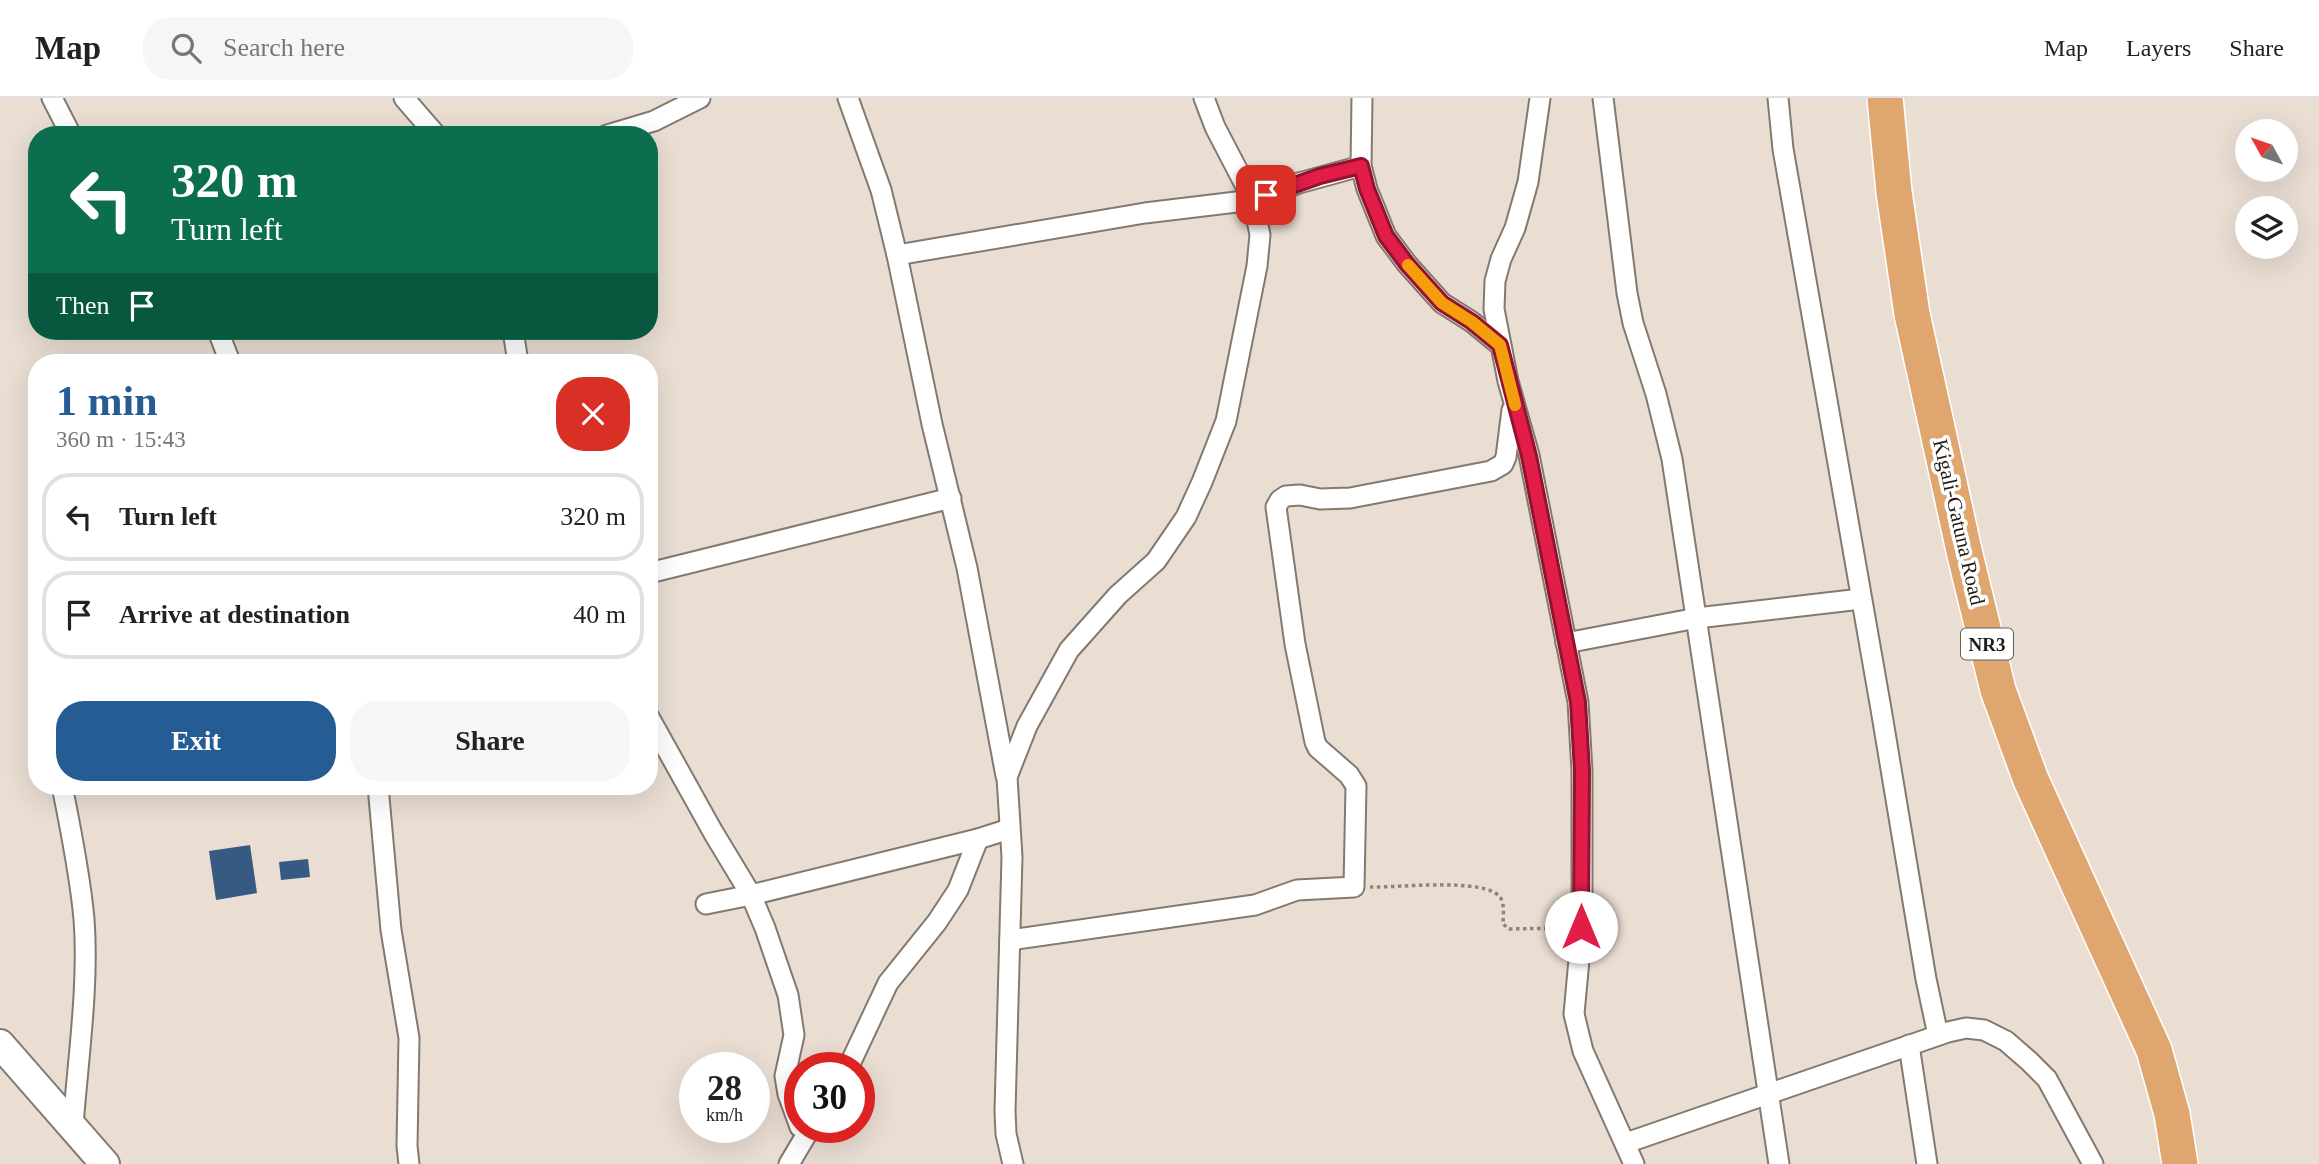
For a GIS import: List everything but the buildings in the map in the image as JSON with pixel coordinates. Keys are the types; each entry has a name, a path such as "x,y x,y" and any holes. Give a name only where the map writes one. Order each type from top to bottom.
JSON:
{"highway":[{"name":"Kigali-Gatuna Road","path":"1885,98 1894,192 1912,314 1998,690 2031,780 2154,1050 2172,1114 2180,1164"}],"street":[{"path":"52,98 66,126"},
{"path":"404,98 428,126"},
{"path":"637,126 654,121 700,98"},
{"path":"848,98 881,190 897,256 932,424 967,568 1007,777 1012,857 1005,1111 1006,1135 1013,1164"},
{"path":"1007,777 1027,726 1069,650 1118,594 1156,561 1186,517 1226,421 1257,266 1260,235 1253,200 1215,127 1204,98"},
{"path":"1362,98 1361,166 1386,236 1442,303 1472,322 1500,345"},
{"path":"1540,98 1528,182 1515,228 1501,259 1495,281 1494,309 1500,345 1529,456 1578,702 1582,771 1581,927 1574,1013 1577,1033 1634,1164"},
{"path":"1603,98 1627,293 1633,323 1657,394 1672,459 1780,1164"},
{"path":"1778,98 1783,149 1926,979 1938,1035"},
{"path":"897,256 1145,213 1253,200 1299,183 1361,166"},
{"path":"1010,940 1255,905 1297,890 1354,887 1356,786 1349,775 1318,748 1315,742 1295,644 1276,507 1286,496 1350,498 1491,471 1503,464 1506,457 1514,399"},
{"path":"658,571 951,498"},
{"path":"1566,643 1698,618 1861,599"},
{"path":"658,733 751,895 788,995 794,1035 790,1052"},
{"path":"63,795 84,921 83,992 73,1125"},
{"path":"379,795 391,930 409,1038 407,1146 410,1164"},
{"path":"706,904 1009,830"},
{"path":"856,1052 888,983 937,922 958,890 978,839"},
{"path":"1626,1143 1938,1035 1966,1028 1984,1030 2006,1041 2047,1079 2093,1164"},
{"path":"0,1044 73,1125 103,1163"},
{"path":"1909,1045 1927,1164"},
{"path":"789,1164 798,1143"},
{"path":"806,1143 809,1164"}],"path":[{"path":"1354,887 1487,888 1501,898 1503,923 1509,929 1581,927"}],"slow traffic":[{"path":"1408,265 1442,303 1472,322 1500,345 1515,405"}],"route":[{"path":"1266,195 1320,176 1361,166 1386,236 1407,264 1442,303 1472,322 1500,345 1529,456 1578,702 1582,771 1581,927"}]}
